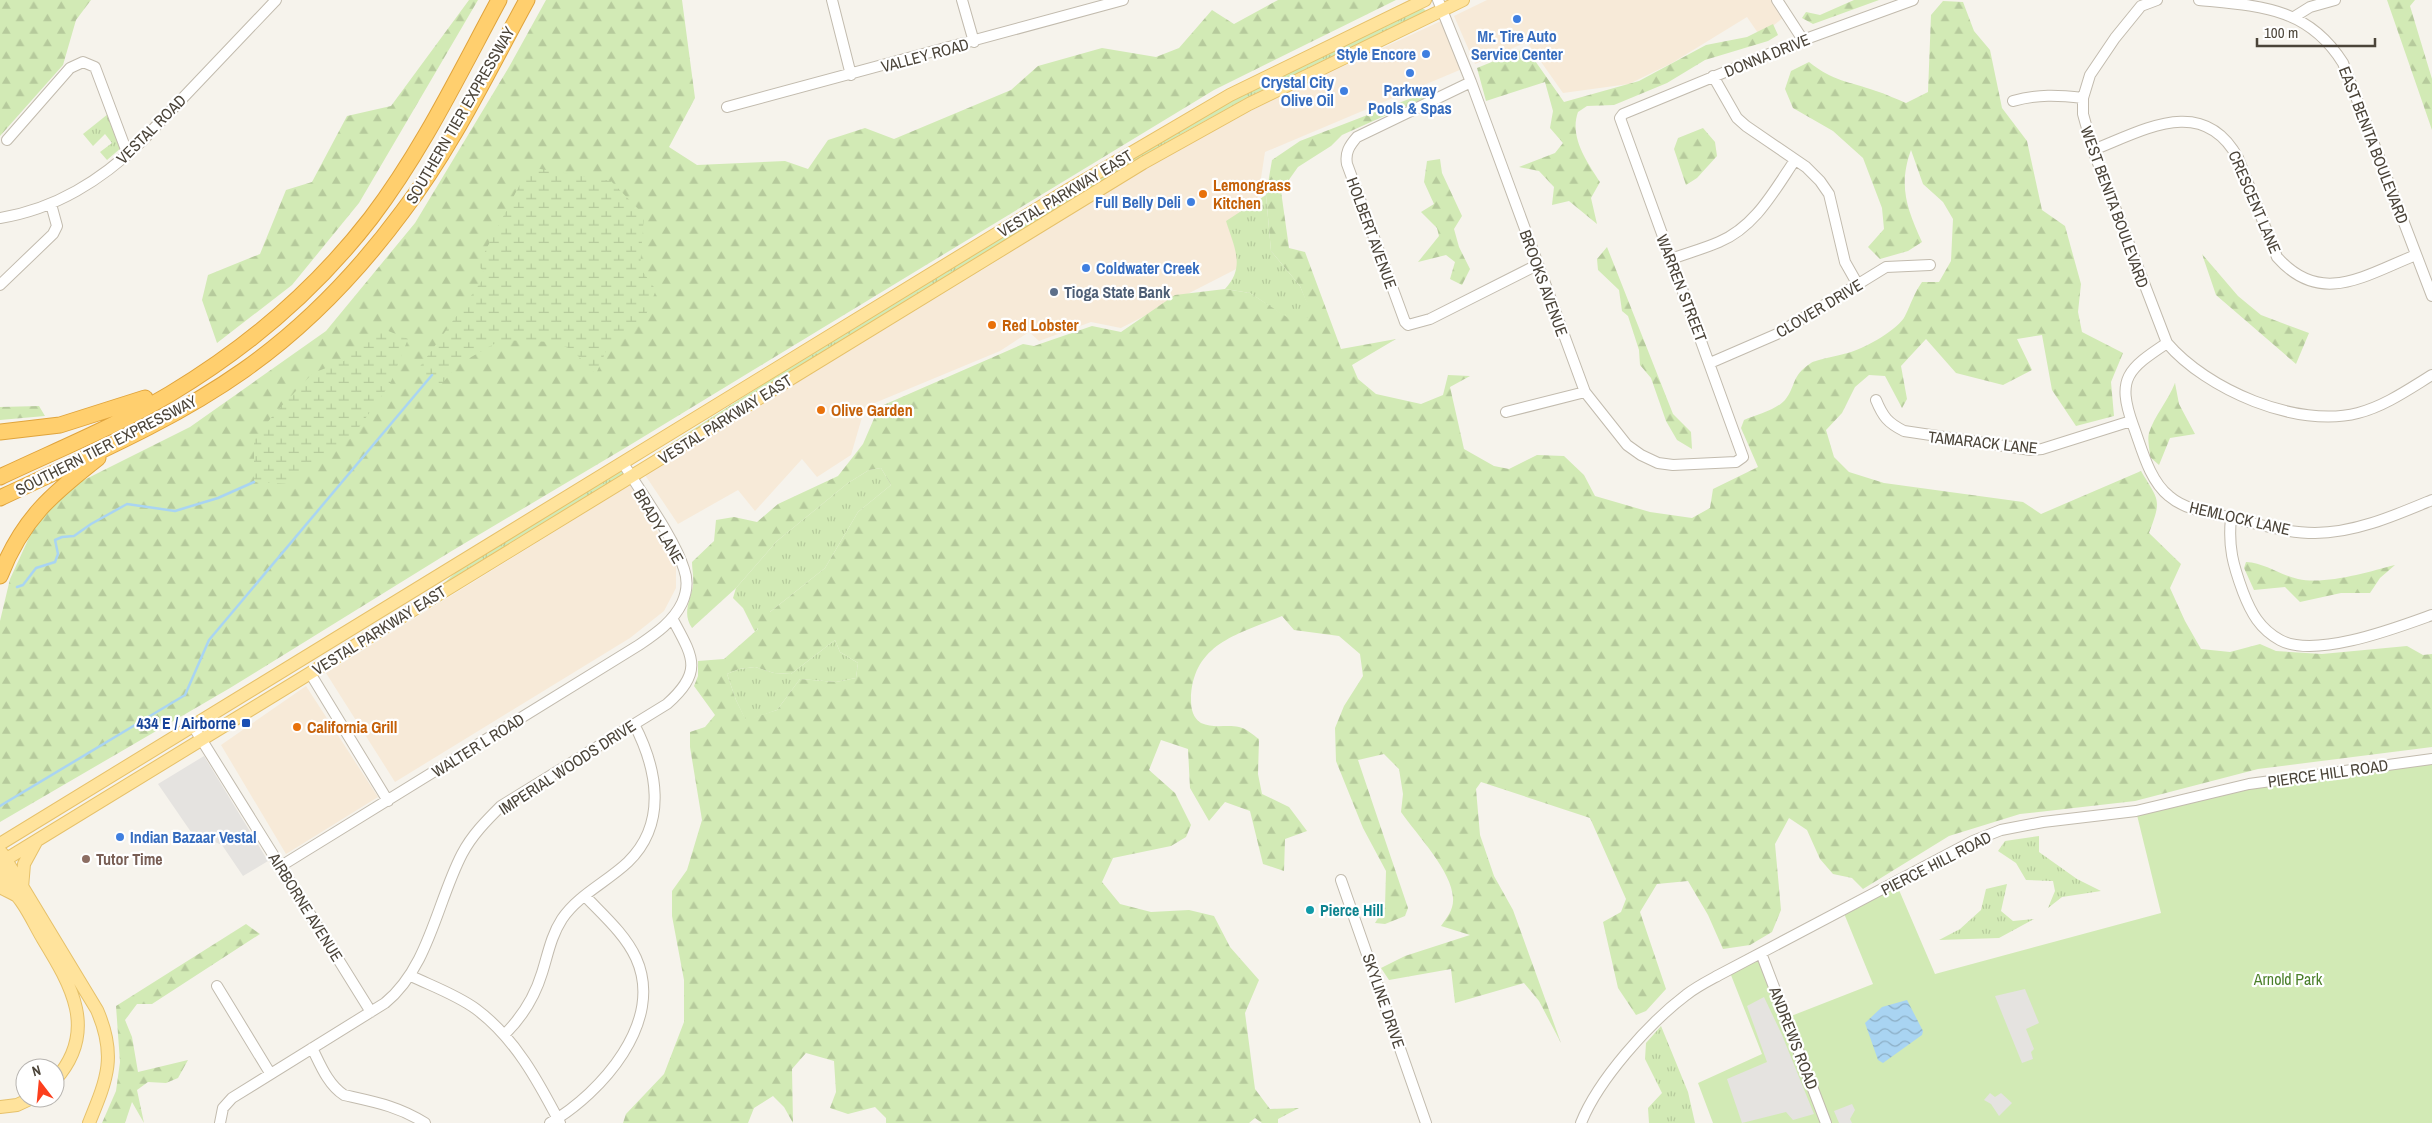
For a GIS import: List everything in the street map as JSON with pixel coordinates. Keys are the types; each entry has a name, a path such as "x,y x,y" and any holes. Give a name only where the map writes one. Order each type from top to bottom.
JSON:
{"highway":[{"name":"SOUTHERN TIER EXPRESSWAY","path":"0,477 139,410 206,371 242,346 295,301 344,250 371,218 425,135 499,0"},
{"name":"SOUTHERN TIER EXPRESSWAY","path":"0,498 120,441 196,401 244,370 306,319 358,267 418,190 452,135 527,0"},
{"path":"0,432 60,425 103,413 152,396 206,371"},
{"path":"0,576 16,541 44,502 120,441"}],"main road":[{"name":"VESTAL PARKWAY EAST","path":"0,844 1068,190 1230,95 1426,0"},
{"name":"VESTAL PARKWAY EAST","path":"2,857 38,840 1143,163 1249,104 1440,5 1463,0"},
{"path":"19,892 24,864 38,840"},
{"path":"2,857 19,892 66,976 78,1012 78,1029 71,1057 65,1066"},
{"path":"0,872 19,892 96,1010 105,1030 109,1047 107,1076 89,1123"},
{"path":"0,887 19,892"},
{"path":"0,1107 15,1105"}],"street":[{"name":"VESTAL ROAD","path":"0,218 51,204 93,182 128,155 276,0"},
{"path":"832,0 851,75"},
{"path":"962,0 974,42"},
{"name":"VALLEY ROAD","path":"727,107 974,42 1095,4 1123,0"},
{"path":"1776,0 1803,40"},
{"name":"DONNA DRIVE","path":"1623,114 1803,40 1912,0"},
{"name":"EAST BENITA BOULEVARD","path":"2199,0 2254,5 2294,17 2321,34 2343,63 2432,296"},
{"path":"2294,17 2310,7 2334,0"},
{"name":"WEST BENITA BOULEVARD","path":"2152,1 2141,6 2115,38 2090,75 2083,98 2083,114 2093,150 2167,343"},
{"name":"BROOKS AVENUE","path":"1440,5 1471,82 1584,392 1627,445 1641,456 1658,463 1673,465 1738,461"},
{"path":"8,140 70,68 83,62 95,67 128,155"},
{"path":"1713,76 1737,118 1795,160 1820,181 1829,194 1841,250 1858,285"},
{"name":"HOLBERT AVENUE","path":"1471,82 1357,138 1351,144 1345,156 1347,164 1405,322 1408,325 1430,319 1537,265"},
{"path":"2013,101 2033,95 2052,94 2083,98"},
{"name":"WARREN STREET","path":"1623,114 1620,118 1621,126 1741,449 1743,458 1738,461"},
{"name":"CRESCENT LANE","path":"2093,150 2172,122 2189,121 2202,123 2216,131 2231,144 2277,257 2287,269 2303,279 2326,285 2343,283 2416,255"},
{"path":"1671,259 1720,242 1740,230 1757,214 1795,160"},
{"path":"0,285 53,234 57,226 51,204"},
{"name":"CLOVER DRIVE","path":"1710,363 1777,334 1886,267 1930,265"},
{"path":"2167,343 2179,357 2198,371 2272,408 2298,415 2320,417 2359,413 2379,406 2432,375"},
{"name":"HEMLOCK LANE","path":"2167,343 2142,359 2132,369 2127,379 2125,398 2147,464 2160,487 2169,496 2194,509 2298,532 2316,533 2355,528 2432,500"},
{"path":"1506,412 1584,392"},
{"name":"TAMARACK LANE","path":"1876,400 1884,419 1904,431 2031,450 2042,449 2132,421"},
{"name":"BRADY LANE","path":"623,463 671,542 684,570 686,587 682,602 672,618"},
{"path":"2231,518 2230,552 2250,610 2267,632 2281,641 2309,645 2339,643 2388,631 2432,615"},
{"name":"IMPERIAL WOODS DRIVE","path":"220,1123 227,1103 270,1073 371,1012 397,993 410,976 462,853 482,824 501,806 667,704 684,688 691,673 691,659 672,618"},
{"name":"WALTER L ROAD","path":"281,866 639,645 661,630 672,618"},
{"path":"310,673 388,801"},
{"path":"505,1034 523,1013 538,986 552,938 561,921 585,896 628,861 647,836 651,825 655,792 652,769 634,724"},
{"name":"AIRBORNE AVENUE","path":"193,726 371,1012"},
{"name":"PIERCE HILL ROAD","path":"1580,1123 1589,1105 1610,1074 1669,1008 1688,994 1761,953 1973,841 2001,830 2042,822 2136,811 2249,784 2432,758"},
{"name":"SKYLINE DRIVE","path":"1341,880 1426,1123"},
{"path":"410,976 465,1002 505,1034 522,1056 556,1121 578,1104 606,1077 621,1056 638,1022 643,998 642,975 636,958 627,942 585,896"},
{"name":"ANDREWS ROAD","path":"1761,953 1826,1123"},
{"path":"217,986 270,1073"},
{"path":"312,1048 332,1084 344,1095 388,1104 406,1111 425,1123"}],"shaded area":[{"path":"1487,0 1773,0 1784,17 1760,36 1747,17 1672,63 1629,84 1563,93 1527,42 1475,64 1454,16"},
{"path":"1441,21 1462,69 1265,152 1248,263 1121,328 1091,322 1039,341 1029,332 1000,351 865,407 851,455 817,477 802,459 755,511 738,490 678,524 645,475 992,264 1142,169 1281,95"},
{"path":"630,485 676,563 676,588 664,611 630,638 395,782 326,673"},
{"path":"306,686 378,797 286,854 221,745"},
{"path":"204,756 268,861 243,876 222,845 191,832 158,784"},
{"path":"2025,989 2039,1023 2026,1029 2034,1049 2031,1052 2033,1059 2022,1063 1995,996"},
{"path":"1764,997 1782,1035 1814,1114 1793,1120 1786,1112 1742,1123 1727,1079 1767,1062 1747,1006"},
{"path":"1990,1093 1995,1097 2001,1093 2012,1103 1999,1116 1991,1104 1984,1100"},
{"path":"1852,1104 1855,1110 1850,1119 1852,1123 1839,1123 1834,1111"}],"green space":[{"path":"0,0 91,0 76,20 63,65 0,136"},
{"path":"469,0 478,0 359,203 292,285 217,343 202,300 208,275 260,254 286,190 312,182 347,116 391,106"},
{"path":"546,0 682,0 695,98 669,147 697,165 785,161 808,169 828,140 865,128 894,139 1011,90 1038,66 1102,48 1156,57 1179,48 1212,10 1234,24 1278,0 1396,0 1214,90 630,445 450,552 230,688 0,822 0,621 10,579 33,529 50,505 82,481 190,427 326,331 415,223 509,67"},
{"path":"1854,0 1879,0 1813,24 1802,18 1806,12 1820,15"},
{"path":"2387,0 2415,0 2410,6 2432,79 2432,130"},
{"path":"1943,1 1963,2 1974,31 1990,50 2002,108 2027,141 2042,210 2065,226 2081,284 2078,312 2082,332 2123,353 2111,382 2114,416 2076,426 2052,390 2042,335 2017,339 2032,370 2003,385 1956,373 1926,339 1901,366 1907,399 1902,408 1885,376 1869,375 1855,387 1842,413 1826,430 1834,457 1849,472 1884,483 2023,502 2041,514 2141,471 2157,501 2156,513 2149,533 2181,564 2170,588 2185,621 2201,649 2230,652 2260,644 2276,651 2322,654 2407,646 2423,655 2432,654 2432,747 2258,769 2135,801 2020,814 1949,836 1863,889 1852,878 1833,874 1820,859 1807,830 1789,818 1775,844 1781,910 1772,932 1750,945 1723,949 1708,915 1688,881 1657,884 1640,912 1666,989 1646,1011 1636,1015 1618,988 1603,922 1621,912 1626,899 1590,818 1481,782 1476,789 1480,835 1494,876 1513,910 1561,1043 1539,1001 1524,983 1455,1003 1451,969 1389,980 1381,968 1405,956 1470,935 1441,926 1450,913 1452,906 1451,887 1447,876 1433,854 1401,812 1403,794 1399,769 1384,754 1358,760 1408,908 1405,916 1385,924 1375,923 1385,907 1386,871 1363,828 1336,761 1335,728 1344,706 1363,676 1360,654 1339,636 1294,630 1282,616 1235,635 1209,653 1200,665 1193,681 1191,707 1196,719 1201,723 1211,726 1242,728 1259,739 1258,774 1262,794 1289,807 1307,831 1285,839 1284,871 1263,864 1250,811 1225,802 1209,821 1190,788 1188,749 1161,740 1149,770 1175,793 1191,825 1186,837 1171,846 1113,858 1102,882 1120,904 1151,912 1189,910 1214,916 1230,947 1259,980 1245,1013 1255,1089 1270,1109 1299,1108 1278,1119 1278,1123 1262,1123 1255,1118 1249,1123 886,1123 886,1118 875,1107 848,1114 830,1108 836,1092 834,1061 806,1053 792,1069 793,1123 784,1107 773,1096 754,1108 748,1123 623,1123 626,1114 664,1074 684,1022 684,980 672,916 672,891 687,870 702,820 690,747 690,732 705,727 715,715 694,686 698,676 698,661 724,659 758,629 755,609 770,612 825,568 858,512 891,485 881,468 869,470 848,483 777,541 736,588 692,628 687,612 693,586 692,562 714,541 716,520 734,517 757,522 778,504 838,476 863,444 879,407 1023,344 1034,346 1092,326 1121,332 1175,295 1225,289 1250,293 1299,325 1311,314 1300,286 1271,251 1266,195 1272,160 1300,141 1422,94 1431,95 1342,135 1331,146 1298,167 1281,191 1289,248 1305,252 1341,349 1396,339 1352,365 1358,379 1376,394 1421,404 1443,395 1448,375 1470,376 1450,387 1464,449 1494,466 1509,469 1537,455 1564,456 1584,475 1595,496 1650,512 1692,518 1710,508 1713,489 1758,467 1741,428 1744,420 1781,404 1789,395 1797,377 1811,363 1857,350 1896,327 1905,316 1922,282 1939,282 1951,261 1953,219 1943,202 1923,184 1911,150 1905,175 1906,197 1908,208 1922,242 1908,251 1880,259 1868,247 1884,229 1882,208 1863,158 1833,131 1793,108 1785,89 1791,71 1809,62 1826,74 1906,103 1928,92 1931,15","holes":["835,640 840,652 858,663 856,678 836,682 800,679 777,710 746,720 736,700 727,674 739,669 755,667 774,673 791,674"]},
{"path":"1417,9 1424,9 1426,11 1256,93 1183,133 641,463 765,383 1013,229 1196,120 1260,86"},
{"path":"1773,24 1778,35 1768,41 1705,60 1667,83 1614,105 1587,106 1578,112 1576,131 1578,140 1585,158 1600,182 1591,198 1597,224 1569,201 1552,205 1554,187 1539,171 1519,167 1555,153 1563,143 1550,128 1553,111 1545,82 1486,101 1477,68 1526,48 1564,102 1639,81 1706,45 1747,37"},
{"path":"108,114 122,147 107,160 100,152 112,143 105,134 93,146 83,134"},
{"path":"1703,128 1715,142 1717,156 1697,178 1686,185 1674,149 1678,138"},
{"path":"1440,159 1442,173 1462,216 1454,229 1459,247 1470,269 1462,285 1450,279 1455,262 1446,255 1418,262 1439,236 1437,228 1421,212 1434,204 1424,182 1427,161"},
{"path":"529,167 611,181 644,215 640,268 656,290 643,322 609,344 596,374 571,349 553,342 501,340 459,364 439,387 416,372 486,275 478,265"},
{"path":"1266,195 1271,251 1300,286 1312,314 1299,326 1250,293 1225,289 1235,273 1237,265 1235,248 1226,221"},
{"path":"1607,247 1673,414 1691,432 1692,449 1677,440 1666,421 1651,378 1640,365 1639,350 1628,316 1622,311 1619,290 1598,270 1597,259"},
{"path":"2202,254 2238,296 2261,315 2309,333 2296,364 2216,295"},
{"path":"381,328 408,339 390,384 352,437 290,484 254,482 254,440 274,414 313,373 344,361"},
{"path":"2175,383 2179,404 2195,434 2170,438 2159,465 2150,457 2149,433"},
{"path":"39,406 45,416 0,420 0,407"},
{"path":"881,468 891,485 858,512 825,568 770,612 755,632 743,608 733,598 736,588 777,541 848,483 869,470"},
{"path":"621,469 625,473 443,584 464,565"},
{"path":"2246,562 2298,579 2309,580 2347,577 2395,565 2380,578 2370,593 2341,593 2300,602 2285,587 2254,590 2244,568"},
{"path":"835,640 840,652 858,663 856,678 836,682 800,679 777,710 746,721 727,674 739,669 755,667 774,673 791,674"},
{"name":"Arnold Park","path":"2432,759 2432,1123 1713,1123 1698,1083 1762,1054 1729,970 1761,953 1786,1018 1873,984 1843,911 1896,883 1935,974 2161,913 2136,811 2249,784"},
{"path":"2039,836 2039,852 2077,879 2101,891 2062,897 2048,908 2055,891 2053,881 2026,880 2016,863 1998,851 2005,841"},
{"path":"2007,884 2001,911 2013,921 2034,919 1999,938 1939,940 1960,929 1981,910 1986,889"},
{"path":"246,924 260,934 152,1004 137,1004 125,1020 132,1037 138,1072 188,1060 178,1078 166,1083 148,1082 137,1090 144,1123 132,1102 125,1123 102,1123 116,1091 120,1062 116,1006"},
{"path":"1661,1026 1688,1092 1695,1123 1649,1123 1648,1108 1662,1093 1645,1059 1646,1043"}],"water":[{"path":"1907,1000 1923,1031 1922,1035 1883,1063 1878,1060 1865,1023 1882,1007"}],"waterway":[{"path":"0,806 185,695 209,640 432,375"},
{"path":"17,587 23,585 36,568 55,562 58,554 55,540 74,536 127,504 175,511 218,498 254,482"}],"place":[{"name":"Mr. Tire Auto Service Center","path":"1517,19"},
{"name":"Style Encore","path":"1426,54"},
{"name":"Parkway Pools & Spas","path":"1410,73"},
{"name":"Crystal City Olive Oil","path":"1344,91"},
{"name":"Lemongrass Kitchen","path":"1203,194"},
{"name":"Full Belly Deli","path":"1191,202"},
{"name":"Coldwater Creek","path":"1086,268"},
{"name":"Tioga State Bank","path":"1054,292"},
{"name":"Red Lobster","path":"992,325"},
{"name":"Olive Garden","path":"821,410"},
{"name":"434 E / Airborne","path":"246,723"},
{"name":"California Grill","path":"297,727"},
{"name":"Indian Bazaar Vestal","path":"120,837"},
{"name":"Tutor Time","path":"86,859"},
{"name":"Pierce Hill","path":"1310,910"}]}
